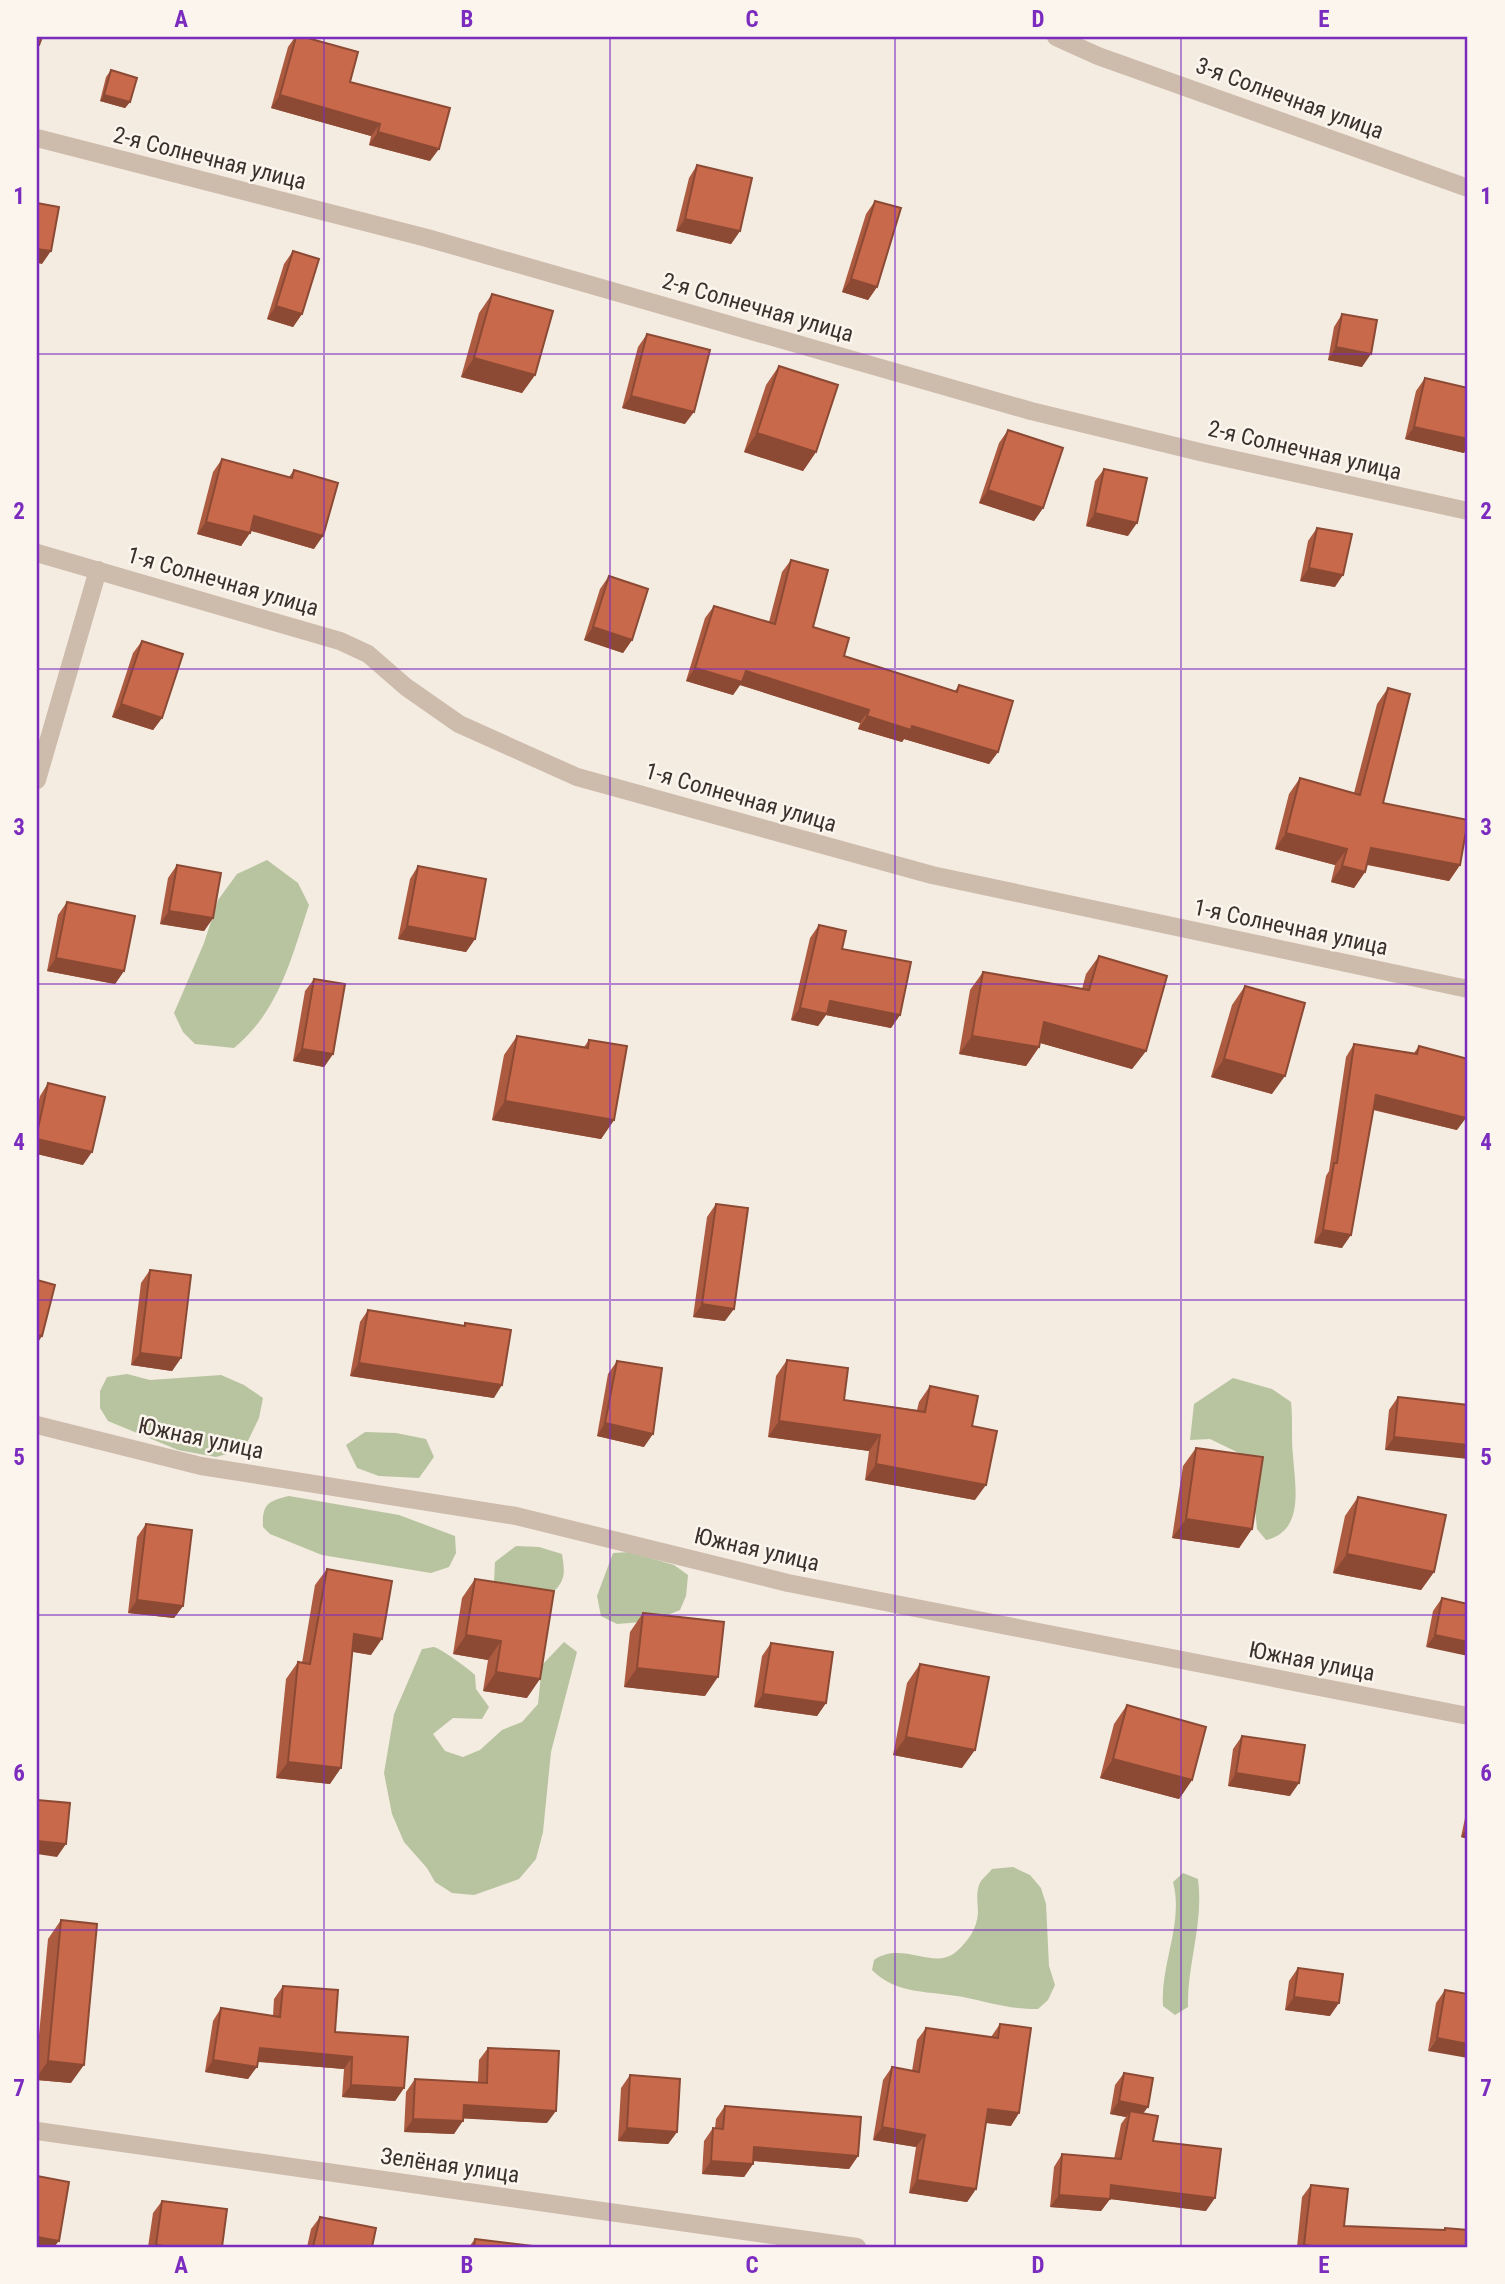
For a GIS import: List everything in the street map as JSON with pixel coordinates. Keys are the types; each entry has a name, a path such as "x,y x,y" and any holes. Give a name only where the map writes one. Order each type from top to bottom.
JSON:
{"street":[{"name":"3-я Солнечная улица","path":"1056,37 1098,56 1468,188"},
{"name":"2-я Солнечная улица","path":"37,138 427,238 1031,411 1204,453 1468,511"},
{"name":"1-я Солнечная улица","path":"37,553 340,641 368,654 406,687 459,724 578,777 932,875 1468,989"},
{"path":"37,780 98,570"},
{"name":"Южная улица","path":"37,1424 201,1466 516,1516 788,1583 1468,1716"},
{"name":"Зелёная улица","path":"37,2131 857,2247"}],"green space":[{"path":"267,860 298,883 309,905 282,983 262,1018 234,1048 195,1044 183,1032 174,1013 204,943 218,900 237,874"},
{"path":"127,1374 150,1380 221,1375 244,1385 263,1398 259,1418 244,1449 216,1457 178,1450 108,1421 100,1408 100,1391 107,1377"},
{"path":"1233,1378 1272,1389 1291,1402 1295,1506 1287,1527 1266,1540 1257,1529 1254,1499 1243,1455 1210,1439 1190,1440 1194,1404"},
{"path":"365,1432 396,1433 426,1439 434,1457 419,1478 379,1476 357,1468 346,1445"},
{"path":"289,1496 399,1515 455,1536 456,1553 449,1567 431,1573 322,1555 270,1534 263,1527 265,1508 271,1502"},
{"path":"516,1546 539,1547 562,1554 563,1576 551,1594 507,1591 494,1582 495,1562"},
{"path":"630,1552 674,1565 688,1575 686,1596 680,1610 653,1621 617,1624 601,1616 597,1596 613,1553"},
{"path":"564,1642 577,1652 551,1752 543,1832 536,1859 519,1879 474,1895 452,1893 435,1882 427,1868 404,1842 392,1814 384,1773 394,1714 422,1649 437,1648 472,1672 475,1675 476,1689 489,1707 482,1719 453,1718 433,1734 445,1751 463,1757 480,1750 502,1730 522,1722 538,1704 542,1665"},
{"path":"1013,1867 1030,1875 1041,1888 1046,1904 1049,1966 1055,1985 1048,2000 1038,2009 1009,2007 963,1997 915,1991 892,1984 872,1970 874,1960 885,1955 896,1953 939,1958 948,1957 957,1951 976,1924 977,1893 981,1881 992,1869"},
{"path":"1183,1873 1198,1879 1199,1912 1188,2007 1175,2015 1163,2006 1163,1990 1176,1913 1173,1882"}],"building":[{"path":"296,37 358,52 350,82 450,108 439,149 378,132 380,124 280,95"},
{"path":"111,70 137,78 130,102 104,95"},
{"path":"697,165 752,178 740,231 685,219"},
{"path":"875,201 901,208 877,287 851,279"},
{"path":"37,203 59,207 51,251 37,249"},
{"path":"293,251 319,259 302,314 276,306"},
{"path":"492,294 553,311 535,375 474,358"},
{"path":"1342,314 1377,320 1371,354 1336,347"},
{"path":"647,334 710,350 694,412 631,396"},
{"path":"779,366 838,385 816,452 757,433"},
{"path":"1425,378 1468,388 1468,439 1414,427"},
{"path":"1008,430 1063,448 1043,508 988,490"},
{"path":"222,459 292,478 294,470 338,483 323,536 254,516 250,533 206,522"},
{"path":"1104,469 1147,478 1137,523 1095,513"},
{"path":"1317,528 1352,534 1343,575 1309,568"},
{"path":"791,560 828,570 813,627 849,638 844,656 957,692 959,685 1013,701 998,752 912,726 911,730 867,716 869,710 746,671 742,682 695,668 714,606 775,624"},
{"path":"609,576 648,589 632,640 593,627"},
{"path":"142,641 183,654 162,718 121,704"},
{"path":"1388,688 1410,694 1383,803 1468,820 1460,865 1371,848 1365,872 1342,866 1347,849 1286,833 1300,778 1360,795"},
{"path":"177,865 221,873 213,918 169,911"},
{"path":"418,866 486,879 475,939 407,926"},
{"path":"67,902 135,916 124,971 56,958"},
{"path":"819,925 846,931 842,949 911,962 900,1015 830,1001 827,1014 800,1008"},
{"path":"1099,956 1167,976 1146,1051 1044,1022 1039,1047 972,1036 983,972 1089,990"},
{"path":"314,979 345,984 333,1054 302,1049"},
{"path":"1245,986 1305,1003 1285,1076 1224,1059"},
{"path":"517,1036 588,1048 589,1040 627,1046 614,1120 505,1101"},
{"path":"1354,1044 1417,1054 1419,1046 1468,1059 1468,1109 1466,1118 1376,1095 1351,1235 1323,1230 1334,1163 1337,1163"},
{"path":"48,1083 105,1097 92,1152 37,1139"},
{"path":"716,1204 748,1208 734,1309 702,1304"},
{"path":"150,1270 191,1275 181,1358 140,1353"},
{"path":"37,1280 55,1285 42,1336 37,1335"},
{"path":"368,1310 465,1326 465,1323 511,1330 502,1385 359,1363"},
{"path":"787,1360 848,1368 844,1400 925,1412 930,1386 978,1396 972,1426 997,1431 986,1485 876,1464 880,1435 779,1421"},
{"path":"617,1361 662,1368 653,1434 605,1423"},
{"path":"1398,1397 1468,1405 1468,1445 1394,1437"},
{"path":"1196,1448 1263,1457 1252,1529 1186,1519"},
{"path":"1358,1497 1446,1515 1434,1572 1347,1554"},
{"path":"146,1524 192,1530 183,1606 137,1600"},
{"path":"327,1569 392,1581 382,1639 354,1634 341,1768 288,1762 298,1662 310,1664"},
{"path":"475,1579 554,1591 540,1679 496,1672 501,1641 466,1635"},
{"path":"1442,1598 1468,1604 1468,1642 1435,1635"},
{"path":"643,1613 724,1622 718,1677 637,1668"},
{"path":"771,1643 833,1652 826,1703 763,1694"},
{"path":"920,1664 989,1677 975,1750 906,1737"},
{"path":"1127,1705 1206,1727 1192,1780 1113,1759"},
{"path":"1242,1736 1305,1745 1299,1783 1236,1773"},
{"path":"37,1800 70,1803 66,1844 37,1841"},
{"path":"61,1920 97,1924 84,2065 48,2061"},
{"path":"1298,1968 1343,1974 1339,2003 1294,1997"},
{"path":"283,1986 338,1990 335,2032 408,2037 404,2088 351,2085 352,2057 260,2048 257,2067 213,2060 221,2008 280,2017"},
{"path":"1445,1990 1468,1994 1468,2044 1437,2038"},
{"path":"1000,2024 1031,2028 1019,2113 988,2109 976,2189 917,2180 925,2135 882,2127 892,2067 919,2072 926,2028 998,2038"},
{"path":"488,2048 559,2051 556,2111 464,2105 463,2121 413,2119 415,2079 487,2083"},
{"path":"1124,2073 1153,2078 1148,2107 1119,2101"},
{"path":"630,2075 680,2079 677,2132 627,2128"},
{"path":"725,2106 861,2117 858,2156 754,2147 753,2164 711,2161 713,2128 723,2129"},
{"path":"1130,2111 1158,2116 1153,2141 1221,2149 1215,2198 1111,2185 1110,2199 1059,2195 1062,2154 1121,2159"},
{"path":"37,2176 69,2182 59,2241 37,2237"},
{"path":"1311,2185 1348,2189 1344,2226 1468,2230 1468,2247 1304,2245"},
{"path":"162,2201 227,2209 222,2247 156,2245"},
{"path":"320,2217 376,2228 372,2247 313,2247"},
{"path":"475,2239 541,2247 474,2247"}]}
